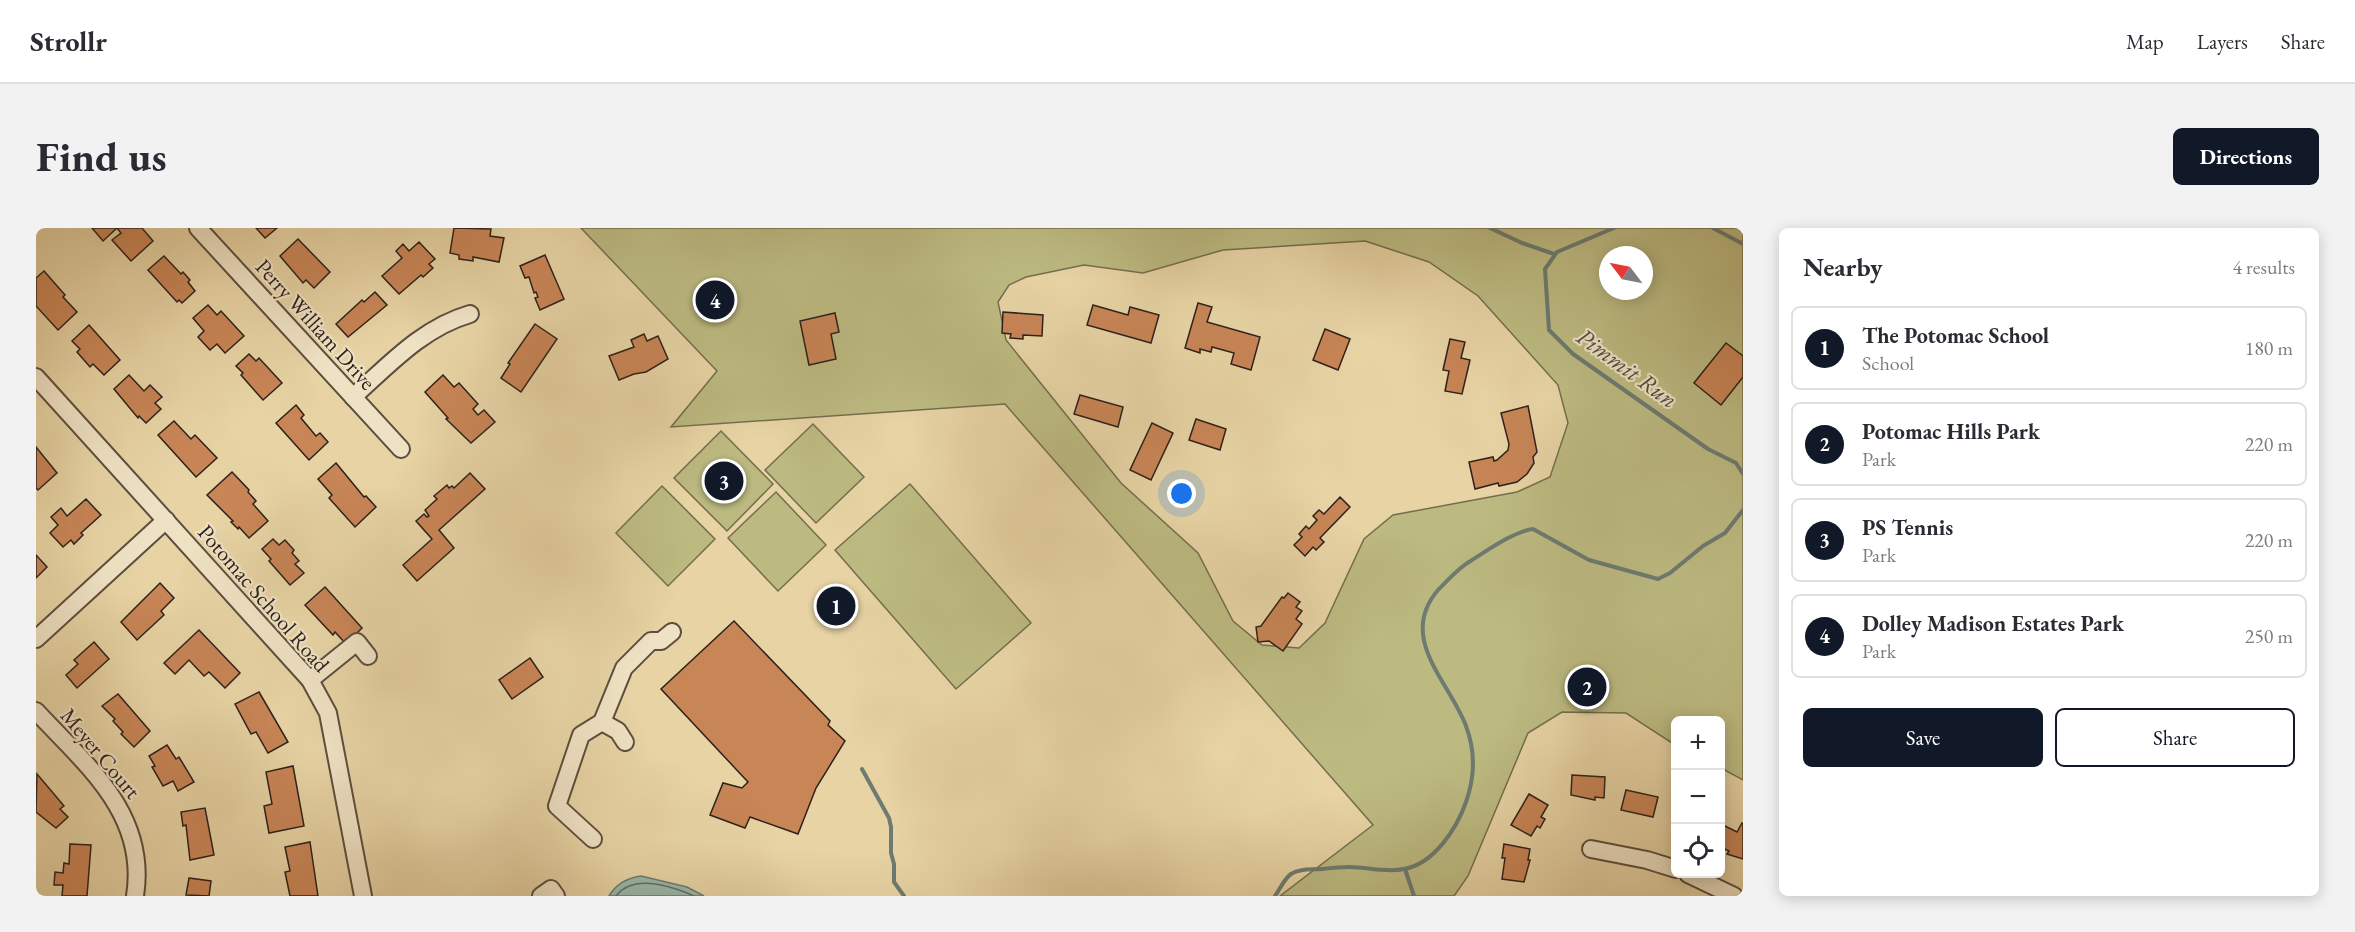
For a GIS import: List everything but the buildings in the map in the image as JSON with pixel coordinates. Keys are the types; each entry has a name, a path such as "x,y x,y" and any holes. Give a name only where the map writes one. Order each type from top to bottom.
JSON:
{"street":[{"name":"Perry William Drive","path":"198,228 401,449"},
{"path":"353,398 419,338 436,327 470,314"},
{"name":"Potomac School Road","path":"36,378 310,680 328,713 363,896"},
{"path":"36,639 166,520"},
{"path":"593,839 557,806 581,735 602,722 624,668 651,641 661,641 672,632"},
{"path":"310,680 357,642 368,656"},
{"name":"Meyer Court","path":"36,711 110,792 123,812 135,851 137,872 135,896"},
{"path":"602,722 618,730 626,742"},
{"path":"1591,849 1671,867"},
{"path":"1698,878 1734,896"},
{"path":"541,896 551,889 555,896"}],"shaded area":[{"path":"581,228 1743,228 1743,780 1725,770 1725,716 1671,716 1671,742 1626,713 1562,712 1528,733 1468,876 1454,896 1280,896 1373,825 1005,404 671,427 717,371","holes":["1365,241 1429,262 1478,296 1558,385 1568,423 1550,477 1517,492 1393,515 1364,539 1325,623 1299,648 1262,645 1233,621 1198,553 1121,483 1006,340 998,302 1009,285 1026,277 1084,265 1143,273 1223,250"]},
{"path":"813,424 864,477 816,523 765,470"},
{"path":"721,431 773,484 727,531 674,478"},
{"path":"910,484 1031,623 956,689 835,550"},
{"path":"662,486 715,539 668,586 616,533"},
{"path":"776,492 826,545 778,591 728,538"}],"water":[{"path":"641,876 687,887 704,896 609,896 622,882"}],"waterway":[{"path":"1490,228 1522,243 1554,254"},
{"name":"Pimmit Run","path":"1614,228 1557,252 1545,269 1549,330 1573,354 1708,449 1736,463 1743,474"},
{"name":"Pimmit Run","path":"1713,228 1743,244"},
{"name":"Pimmit Run","path":"1275,896 1284,881 1298,871 1349,867 1390,870 1415,866 1443,843 1457,823 1471,783 1473,764 1471,744 1458,709 1430,659 1424,642 1423,625 1427,608 1438,590 1462,567 1510,537 1533,529 1589,560 1658,579 1670,573 1703,546 1725,533 1743,510"},
{"path":"862,769 889,818 894,882 904,896"},
{"path":"1405,869 1414,896"}],"place":[{"name":"Dolley Madison Estates Park","path":"715,300"},
{"name":"PS Tennis","path":"724,481"},
{"name":"The Potomac School","path":"836,606"},
{"name":"Potomac Hills Park","path":"1587,687"}]}
